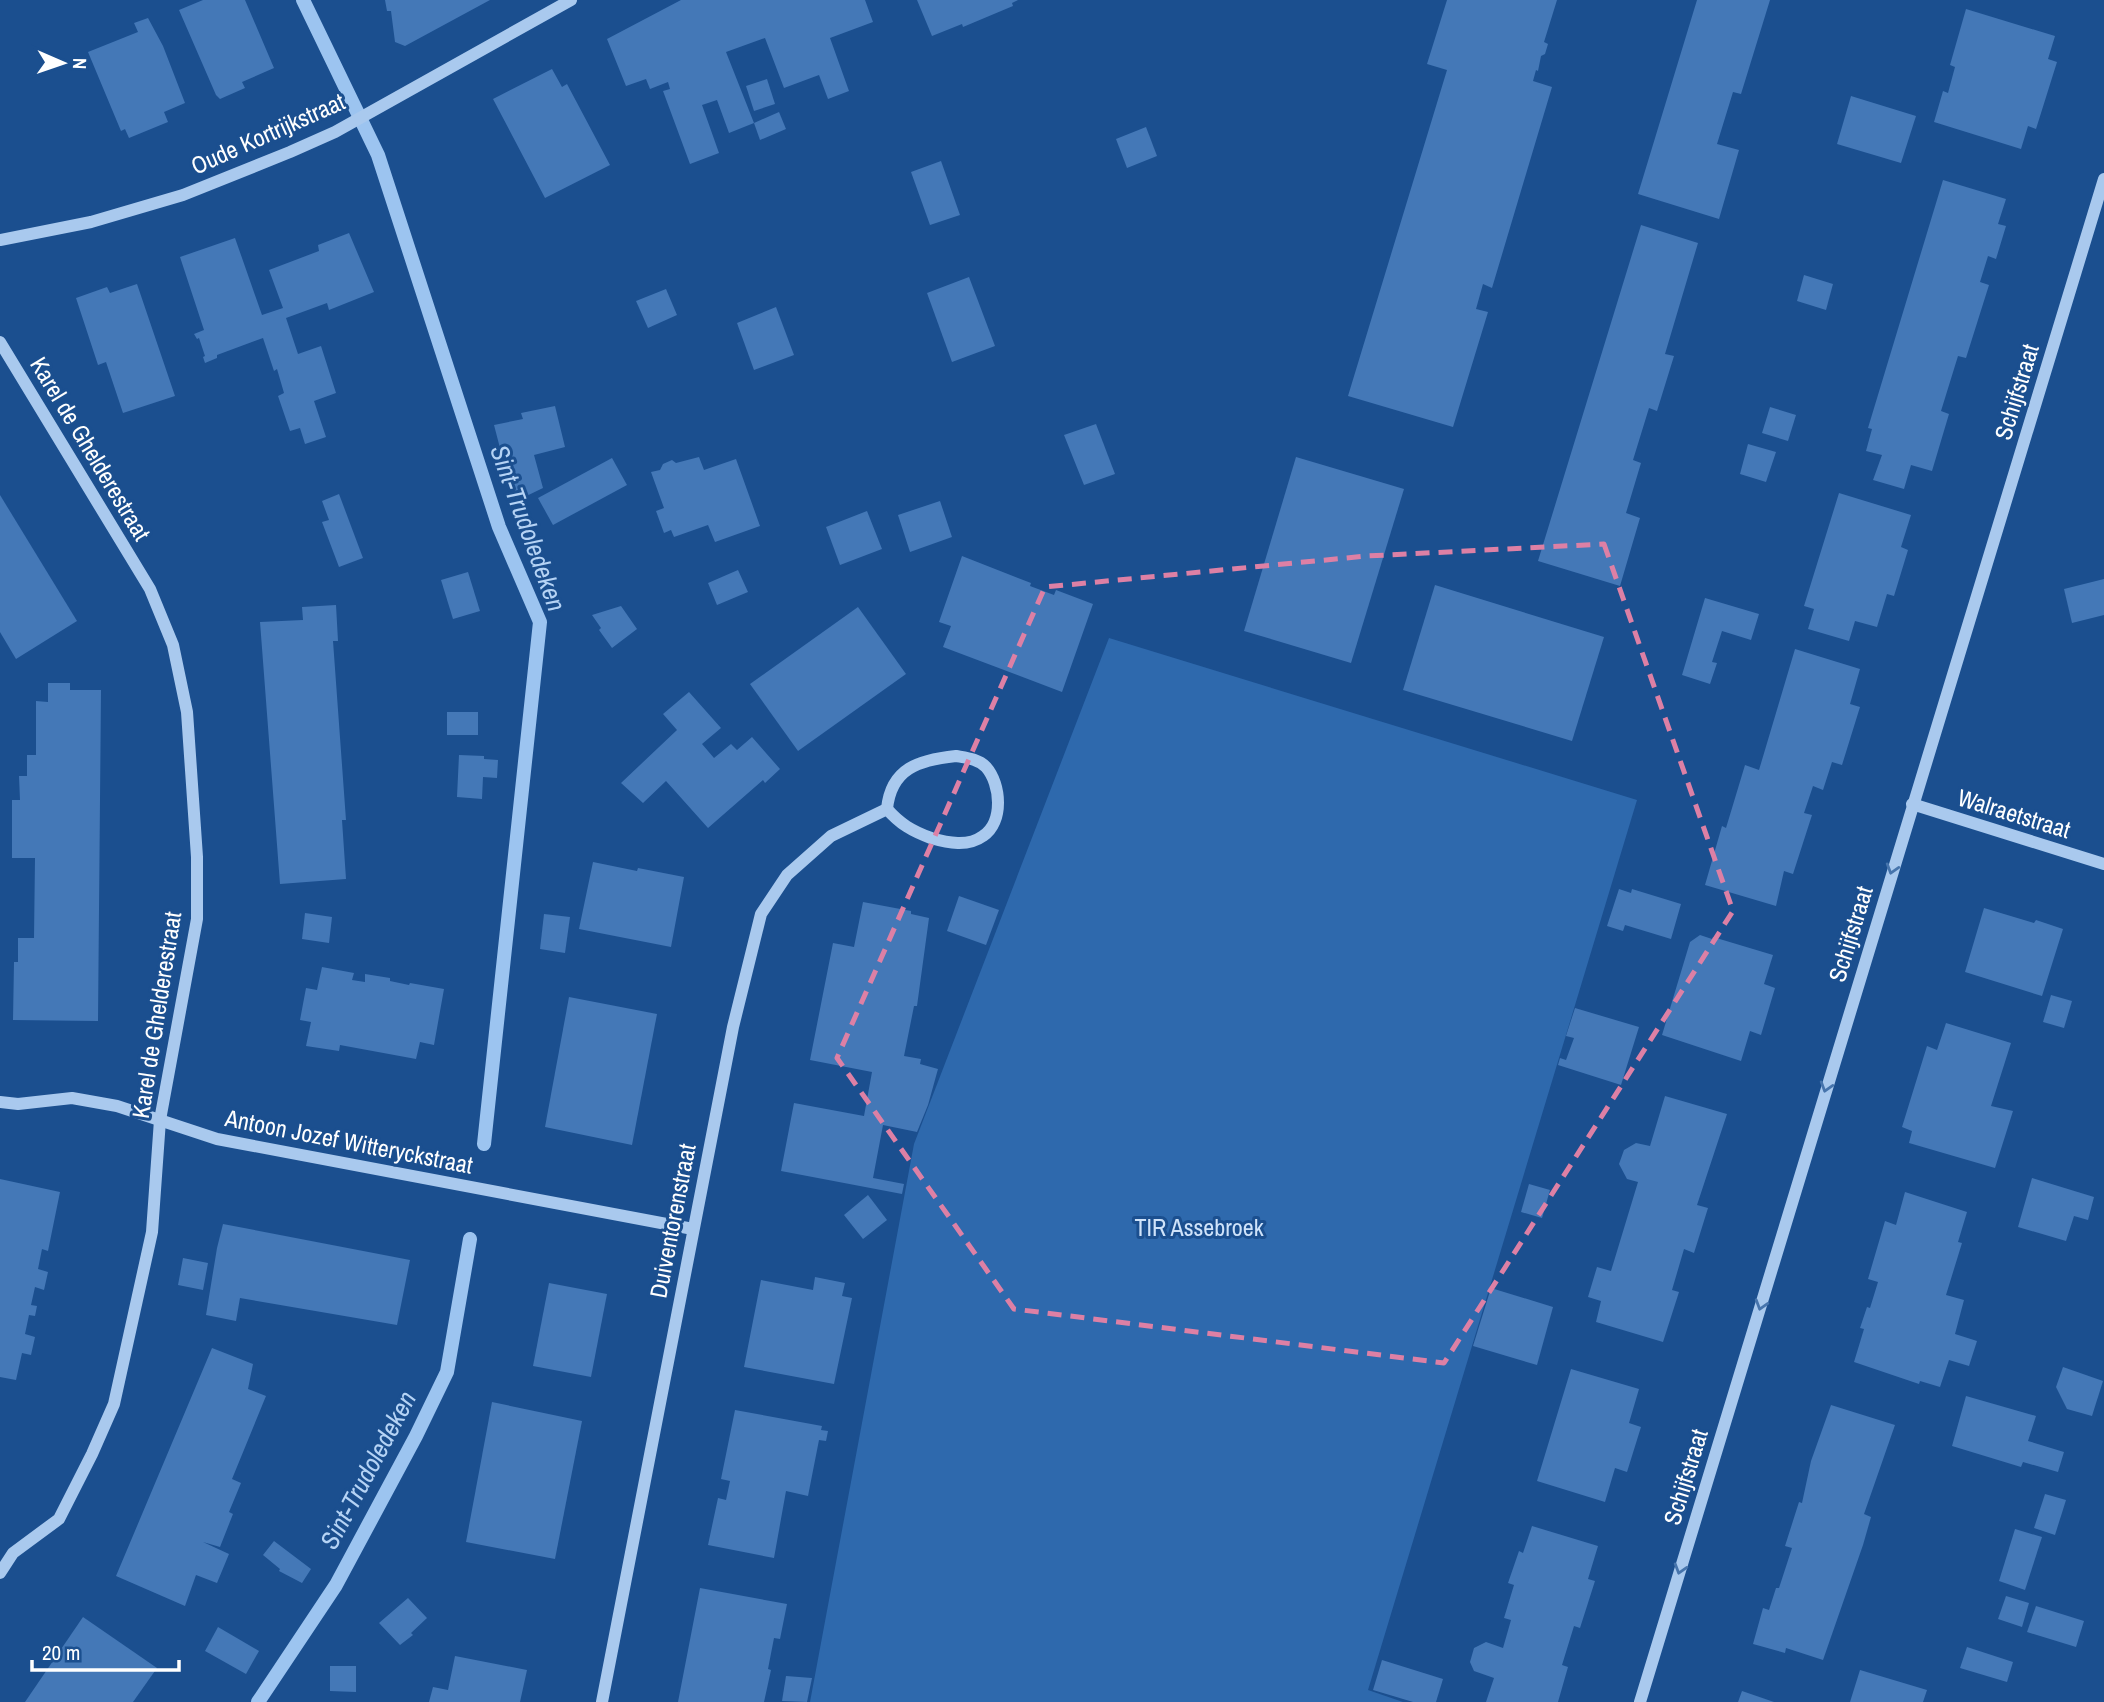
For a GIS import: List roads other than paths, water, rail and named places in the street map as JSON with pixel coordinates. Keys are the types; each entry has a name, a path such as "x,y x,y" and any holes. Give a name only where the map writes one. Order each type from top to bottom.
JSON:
{"street":[{"name":"Oude Kortrijkstraat","path":"0,240 92,222 183,195 335,132 571,0"},
{"name":"Schijfstraat","path":"1640,1702 2104,179"},
{"name":"Karel de Ghelderestraat","path":"0,342 150,589 173,645 187,712 197,857 197,919 160,1120 152,1232 114,1404 59,1519 13,1553 0,1573"},
{"path":"956,756 971,758 984,765 995,781 998,801 995,820 985,835 972,842 943,842 911,831 898,822 887,808 888,795 895,778 925,761 956,756"},
{"name":"Walraetstraat","path":"1912,804 2104,864"},
{"name":"Duiventorenstraat","path":"602,1702 733,1027 761,914 786,875 831,835 887,808"},
{"name":"Antoon Jozef Witteryckstraat","path":"0,1102 18,1104 72,1098 117,1106 217,1139 693,1229"}],"waterway":[{"name":"Sint-Trudoledeken","path":"303,0 378,155 499,527 540,622 484,1144"},
{"name":"Sint-Trudoledeken","path":"258,1702 336,1585 447,1372 470,1239"}],"park label":[{"name":"TIR Assebroek","path":"1199,1228"}]}
